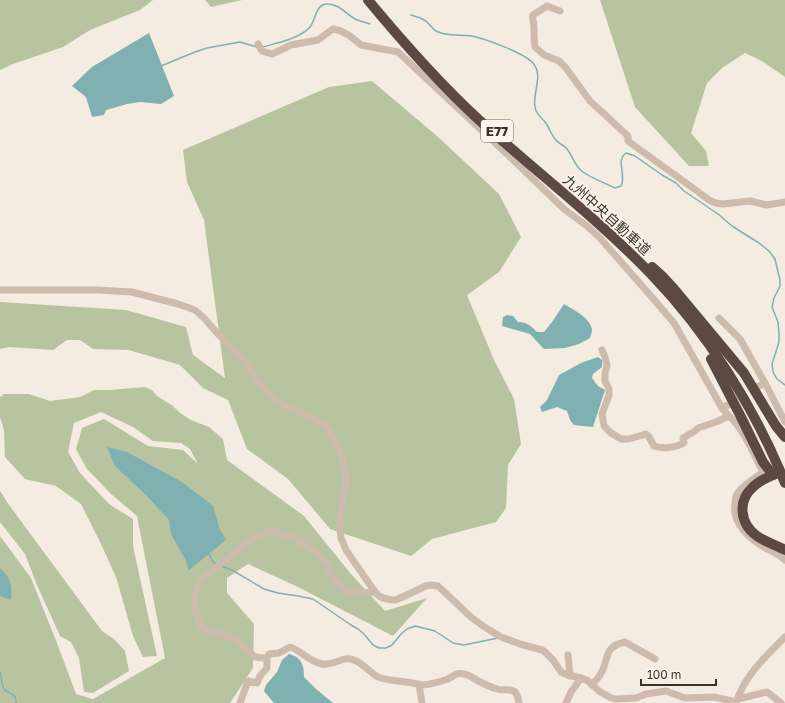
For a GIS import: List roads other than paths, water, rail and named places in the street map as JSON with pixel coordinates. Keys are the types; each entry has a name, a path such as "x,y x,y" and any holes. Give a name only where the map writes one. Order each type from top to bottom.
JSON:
{"highway":[{"name":"九州中央自動車道","path":"368,0 405,44 446,88 519,156 613,237 672,298 715,354 746,403 764,436 785,483"},
{"name":"九州中央自動車道","path":"373,0 408,42 479,115 600,220 632,250 696,320 716,346 759,418 779,473"},
{"path":"583,210 608,238 653,282 697,336 718,371 763,462 779,473 753,486 743,502 742,512 749,529 757,536 785,550"},
{"path":"632,250 662,276 744,373 776,426 785,437"}],"street":[{"path":"560,12 547,6 533,15 533,38 535,47 544,55 559,61 566,68 590,100 628,136 628,141 709,200 716,203 724,204 750,201 767,205 785,202"},
{"path":"258,44 262,51 272,54 291,45 318,40 333,29 346,33 361,45 398,52 564,209 600,238 674,323 722,408 734,420 753,450 762,471 761,474 751,480 736,495 734,507 737,521 756,542 785,560"},
{"path":"0,290 98,290 132,292 195,310 244,360 256,379 273,399 324,424 330,432 338,448 347,481 340,518 341,538 346,550 379,596 396,600 426,586 435,585 441,588 472,618 486,628 501,637 542,650 553,660 559,670 563,673 588,681 605,695 614,699 636,698 646,694 666,691 684,698 714,697 737,701 767,692 781,703"},
{"path":"719,318 740,339 785,422"},
{"path":"602,350 607,366 605,381 609,389 602,414 604,426 611,433 621,439 629,439 646,434 654,446 660,448 671,447 684,443 683,438 698,428 729,416"},
{"path":"757,388 765,383"},
{"path":"722,408 730,404"},
{"path":"267,658 255,657 244,646 235,640 201,628 196,615 194,600 198,585 248,542 262,534 270,532 285,534 314,551 325,562 335,581 346,591 351,593 375,592"},
{"path":"737,701 742,688 754,670 785,637"},
{"path":"591,684 600,675 609,650 618,643 625,642 655,659"},
{"path":"240,703 248,681 257,683 260,676 267,668 267,658 269,654 279,653 290,647 296,649 313,661 324,664 332,664 344,659 351,659 357,661 379,677 389,680 431,684 449,678 458,673 470,675 476,680 493,688 503,691 512,690 518,696 519,703"},
{"path":"568,655 570,676"},
{"path":"566,703 571,692 581,678"},
{"path":"419,684 422,703"}],"water":[{"path":"149,33 174,96 161,104 140,102 127,104 106,110 104,115 92,117 86,97 72,86 92,67"},
{"path":"564,304 581,314 588,321 592,329 590,338 579,344 565,348 544,349 530,334 502,326 503,317 507,315 513,316 518,322 529,325 537,332 544,332"},
{"path":"598,357 602,360 602,367 593,374 592,378 598,386 605,390 593,427 574,425 570,420 567,411 557,407 542,412 540,407 547,400 559,375 581,363"},
{"path":"107,447 127,452 182,482 213,506 219,527 226,540 189,570 185,559 171,534 169,520 147,496 115,466"},
{"path":"0,568 9,579 11,600 0,596"},
{"path":"289,654 297,657 301,662 304,677 333,703 274,703 264,691 266,685 277,672 282,660"}],"waterway":[{"path":"262,47 291,39 303,33 310,27 317,12 324,4 332,4 355,19 370,24"},
{"path":"411,15 424,20 440,33 472,36 486,40 522,55 533,63 538,73 535,96 536,112 546,124 554,138 566,148 577,166 586,174 615,188 621,186 623,177 621,160 626,153 635,156 676,183 684,191 769,251 775,259 780,280 780,286 774,298 772,307 778,322 779,333 779,342 772,364 773,372 777,379 785,385"},
{"path":"161,66 207,48 240,42 257,47"},
{"path":"208,552 213,562 216,564"},
{"path":"221,566 232,570 264,589 313,599 358,629 373,645 379,648 386,648 392,645 407,629 415,626 435,631 453,643 464,645 498,638"},
{"path":"0,672 4,689 14,695 16,703"}]}
